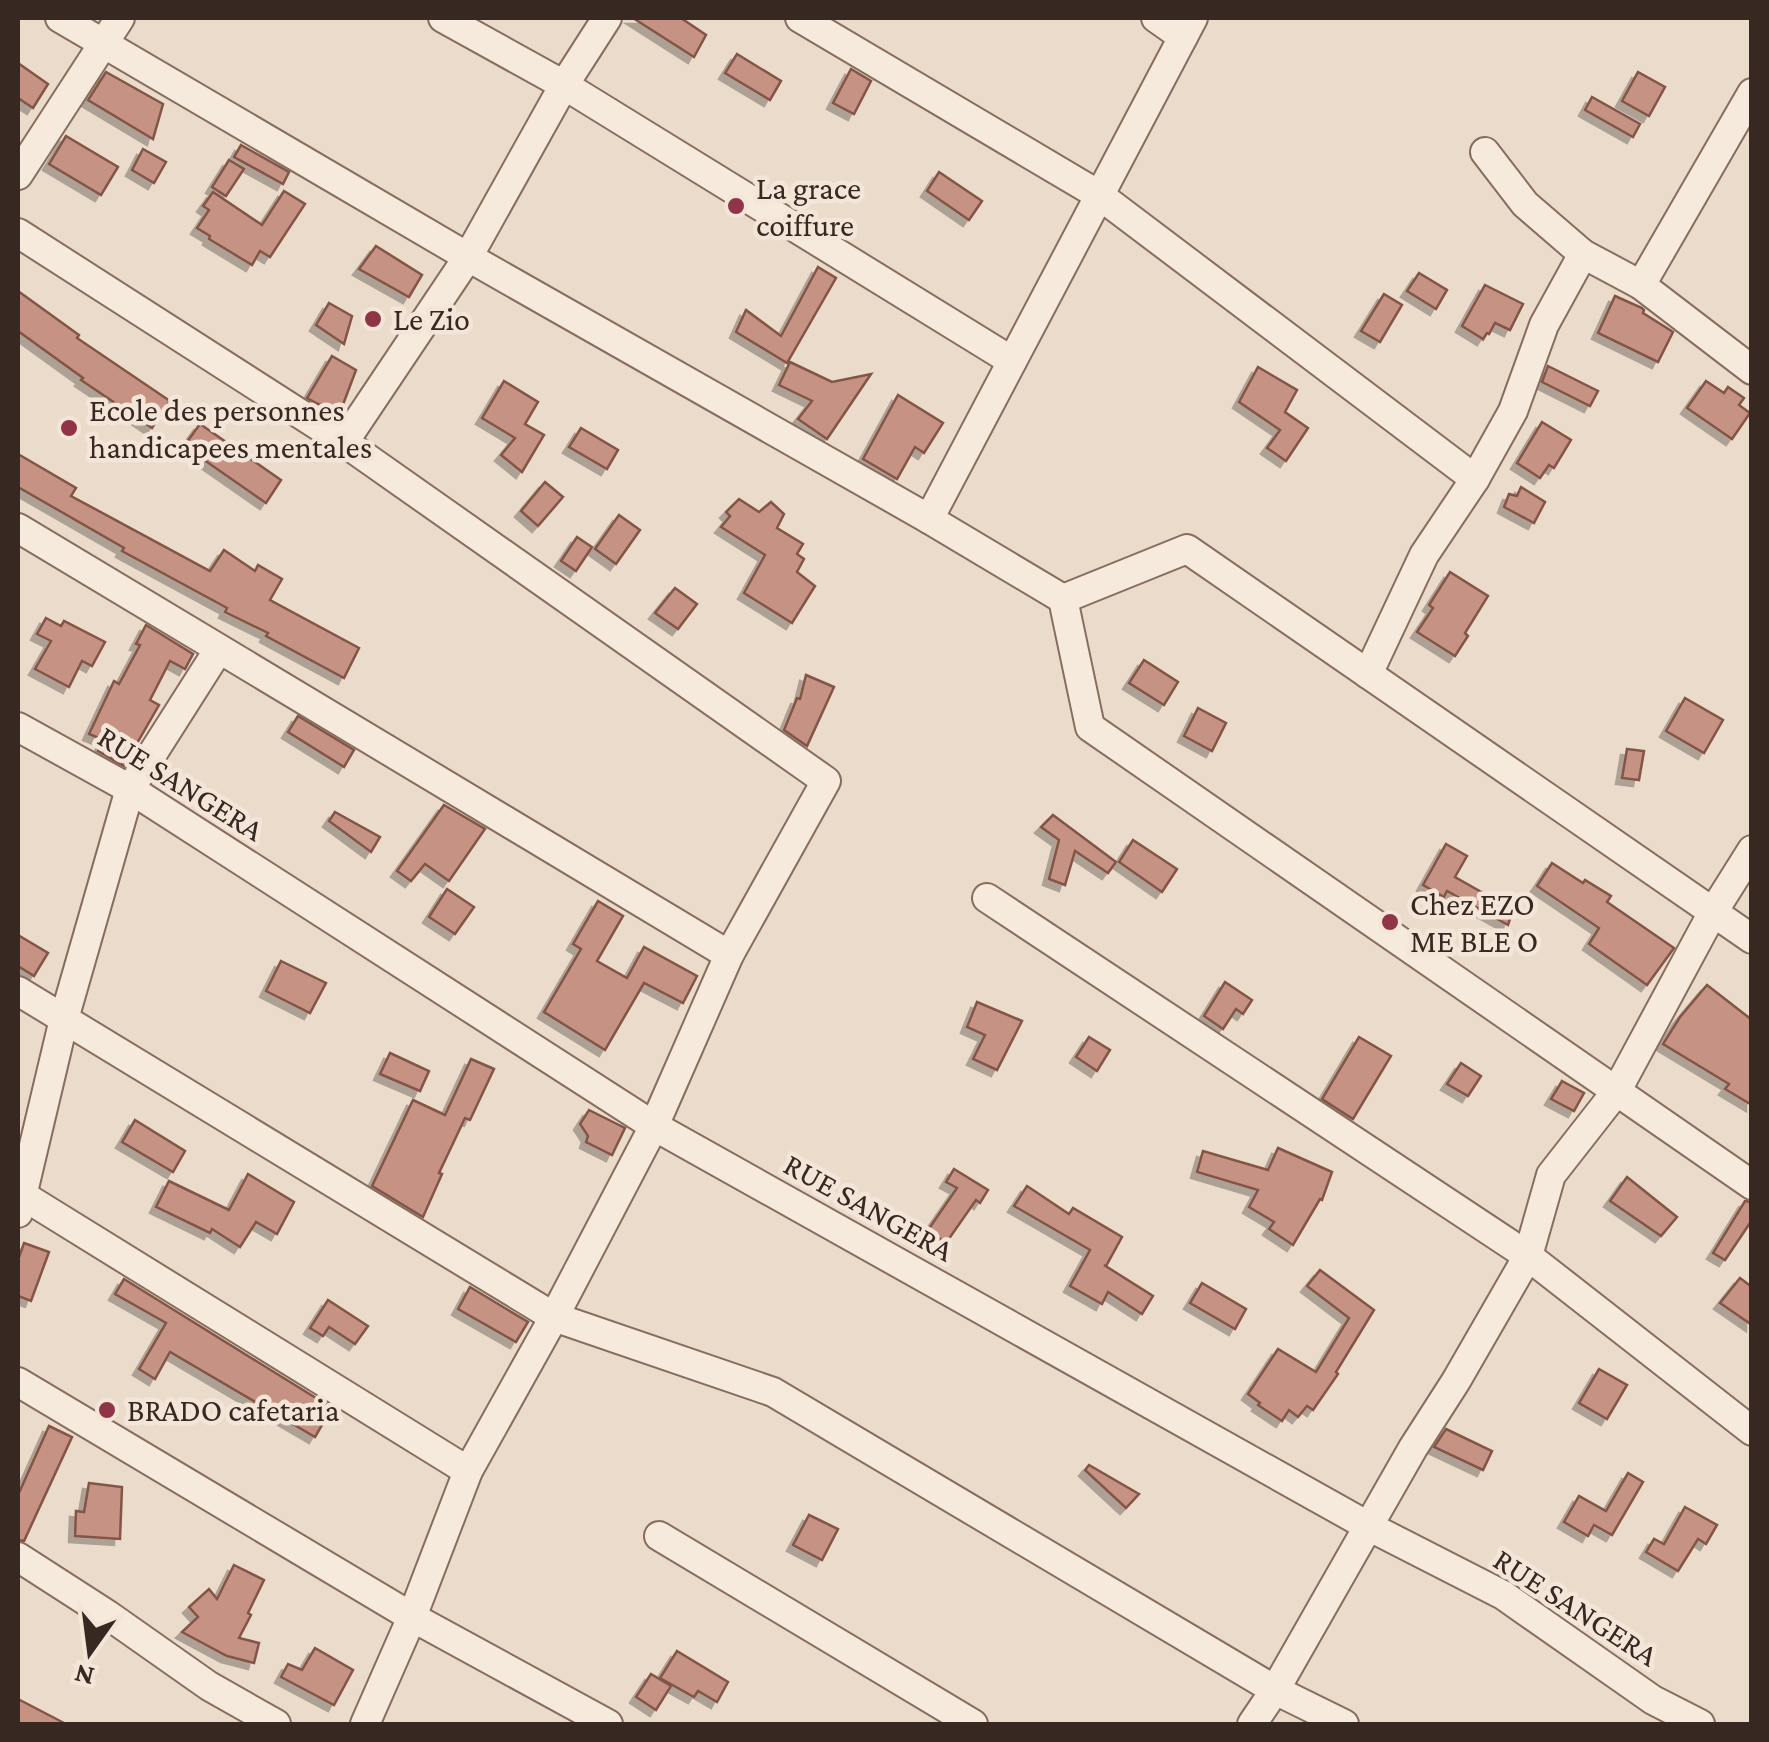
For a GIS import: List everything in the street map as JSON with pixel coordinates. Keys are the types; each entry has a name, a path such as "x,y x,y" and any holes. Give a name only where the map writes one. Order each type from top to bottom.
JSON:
{"street":[{"path":"60,18 1064,600 1090,727 1752,1185"},
{"path":"18,176 120,18"},
{"path":"444,18 564,85 1012,362"},
{"path":"344,442 468,257 564,85 607,18"},
{"path":"800,18 1099,195 1475,479"},
{"path":"929,519 1188,27 1156,18"},
{"path":"1641,285 1752,93"},
{"path":"1485,152 1525,204 1583,254 1641,285 1752,370"},
{"path":"18,233 344,442 826,780 729,955 654,1126 468,1470 412,1617 364,1724"},
{"path":"1368,674 1424,555 1475,479 1513,411 1544,325 1583,254"},
{"path":"18,528 729,955"},
{"path":"1064,600 1188,549 1752,938"},
{"path":"220,649 130,790 64,1019 20,1204 468,1470"},
{"name":"RUE SANGERA","path":"18,727 130,790 654,1126 1368,1526 1503,1595 1653,1700 1700,1724"},
{"path":"1252,1724 1528,1256 1551,1174 1616,1092 1713,912 1752,850"},
{"path":"987,898 1528,1256 1752,1432"},
{"path":"18,991 554,1317 773,1392 1275,1690 1344,1724"},
{"path":"18,1382 412,1617 608,1724"},
{"path":"660,1536 973,1724"},
{"path":"18,1558 208,1686 276,1724"}],"building":[{"path":"633,18 681,18 706,35 694,57"},
{"path":"737,54 781,81 770,100 725,73"},
{"path":"18,63 48,84 33,108 18,98"},
{"path":"851,69 871,81 854,114 833,103"},
{"path":"106,72 163,104 153,139 88,100"},
{"path":"1638,72 1665,87 1649,116 1622,101"},
{"path":"1592,97 1640,124 1633,137 1585,110"},
{"path":"66,136 118,167 101,195 49,164"},
{"path":"241,145 289,172 283,184 234,157"},
{"path":"143,149 166,162 154,183 132,170"},
{"path":"229,160 244,169 226,196 212,187"},
{"path":"939,172 982,201 969,220 927,191"},
{"path":"284,191 305,204 270,257 260,251 252,265 197,228 209,210 203,206 213,192 262,225"},
{"path":"376,246 422,275 409,297 359,269"},
{"path":"818,267 836,278 787,363 736,332 746,310 781,336"},
{"path":"1419,273 1447,290 1436,309 1407,291"},
{"path":"1485,285 1523,304 1510,330 1495,323 1483,339 1462,326"},
{"path":"18,291 79,335 77,338 170,401 152,428 18,331"},
{"path":"1384,294 1402,305 1380,342 1361,331"},
{"path":"1615,296 1642,308 1643,313 1673,332 1658,362 1598,333"},
{"path":"329,303 352,316 344,344 316,325"},
{"path":"332,356 356,370 341,410 307,398"},
{"path":"790,362 832,382 871,374 827,439 798,419 812,401 779,385"},
{"path":"1548,366 1598,391 1590,406 1542,382"},
{"path":"1258,367 1297,390 1285,412 1308,428 1286,461 1267,448 1280,430 1239,402"},
{"path":"504,381 538,402 525,424 544,435 522,472 501,455 515,438 482,418"},
{"path":"1706,381 1724,393 1728,387 1744,398 1739,405 1750,413 1732,439 1687,408"},
{"path":"898,395 943,423 924,453 915,447 897,479 863,459"},
{"path":"1542,422 1571,440 1554,468 1549,465 1540,478 1517,463"},
{"path":"200,424 281,480 266,503 184,446"},
{"path":"581,428 618,450 607,469 569,447"},
{"path":"18,454 76,488 71,496 210,571 224,550 255,571 258,565 282,579 270,600 359,648 344,678 225,612 227,608 122,551 124,548 18,487"},
{"path":"545,482 563,497 538,526 521,511"},
{"path":"1521,487 1545,502 1534,523 1504,507 1509,494 1517,496"},
{"path":"739,499 759,512 771,502 784,514 777,528 803,544 797,554 804,559 797,572 815,586 792,623 744,593 765,555 721,527 730,516 726,512"},
{"path":"619,515 640,530 616,564 595,549"},
{"path":"577,537 592,547 576,571 561,561"},
{"path":"1450,572 1488,596 1455,656 1417,632"},
{"path":"675,588 697,604 678,629 655,613"},
{"path":"46,618 61,626 64,621 105,642 92,666 82,661 69,687 35,669 51,641 37,634"},
{"path":"146,625 193,654 185,669 170,661 150,700 159,705 124,766 98,751 104,740 89,734 114,681 119,684 140,645 136,644"},
{"path":"1144,660 1178,682 1164,705 1129,683"},
{"path":"806,675 834,687 807,746 784,730 797,698 800,699"},
{"path":"1685,698 1723,720 1704,753 1666,731"},
{"path":"1198,708 1226,723 1212,751 1184,736"},
{"path":"298,716 354,750 344,767 288,732"},
{"path":"1627,749 1644,751 1639,780 1622,778"},
{"path":"444,805 485,829 449,881 425,864 411,881 397,871"},
{"path":"335,812 380,837 371,852 329,821"},
{"path":"1053,815 1116,862 1108,873 1075,851 1065,885 1049,879 1059,840 1041,827"},
{"path":"1133,840 1177,869 1162,892 1119,862"},
{"path":"1446,844 1467,856 1455,877 1513,910 1508,925 1447,891 1444,897 1423,885"},
{"path":"1552,863 1611,896 1607,902 1674,948 1647,985 1589,944 1599,928 1537,886"},
{"path":"447,889 474,907 455,934 429,917"},
{"path":"598,901 623,916 597,961 627,978 644,947 697,976 683,1003 644,983 605,1050 544,1012 581,949 573,944"},
{"path":"18,935 48,953 34,976 18,966"},
{"path":"281,961 326,983 310,1013 266,991"},
{"path":"1225,982 1252,1000 1243,1014 1236,1009 1223,1029 1204,1016"},
{"path":"1707,985 1752,1020 1752,1105 1725,1089 1729,1084 1663,1044"},
{"path":"977,1002 1022,1021 997,1070 973,1059 985,1035 967,1027"},
{"path":"1089,1037 1110,1050 1097,1071 1076,1057"},
{"path":"1359,1037 1391,1056 1353,1119 1322,1099"},
{"path":"390,1053 429,1071 420,1091 380,1074"},
{"path":"471,1059 494,1069 470,1120 465,1118 423,1217 372,1186 413,1100 445,1115"},
{"path":"1461,1063 1481,1076 1468,1096 1447,1084"},
{"path":"1562,1081 1584,1093 1574,1111 1551,1099"},
{"path":"589,1110 625,1128 612,1155 586,1142 588,1136 580,1124"},
{"path":"135,1120 185,1151 173,1172 122,1142"},
{"path":"1278,1148 1332,1172 1322,1200 1293,1245 1269,1229 1274,1222 1249,1207 1258,1190 1197,1172 1203,1151 1268,1170"},
{"path":"954,1169 988,1190 980,1203 976,1200 946,1243 928,1230 957,1188 946,1182"},
{"path":"248,1174 294,1202 277,1234 256,1222 240,1247 212,1229 210,1233 156,1207 169,1181 229,1210"},
{"path":"1627,1177 1677,1217 1661,1236 1610,1201"},
{"path":"1027,1186 1069,1214 1073,1208 1122,1237 1104,1265 1153,1296 1142,1314 1108,1292 1102,1304 1070,1286 1090,1250 1014,1206"},
{"path":"1745,1201 1752,1202 1752,1220 1725,1260 1713,1253"},
{"path":"24,1243 49,1252 31,1301 18,1296 18,1260"},
{"path":"1320,1270 1374,1310 1313,1410 1307,1406 1298,1417 1289,1410 1282,1421 1248,1394 1278,1349 1316,1372 1349,1318 1307,1286"},
{"path":"1740,1278 1752,1287 1752,1325 1720,1303"},
{"path":"124,1279 332,1408 315,1437 170,1352 155,1379 139,1369 166,1323 115,1294"},
{"path":"1202,1283 1246,1309 1235,1329 1190,1303"},
{"path":"470,1287 528,1322 516,1342 458,1309"},
{"path":"328,1300 368,1326 355,1344 329,1327 323,1336 310,1328"},
{"path":"1599,1369 1627,1385 1607,1419 1579,1403"},
{"path":"49,1426 72,1437 24,1541 18,1540 18,1495"},
{"path":"1446,1429 1492,1451 1483,1470 1434,1447"},
{"path":"1089,1465 1139,1494 1126,1508 1085,1470"},
{"path":"1628,1473 1643,1482 1612,1535 1594,1525 1588,1536 1564,1522 1579,1496 1606,1511"},
{"path":"89,1483 122,1487 120,1539 75,1536 76,1511 84,1512"},
{"path":"1685,1507 1717,1525 1706,1544 1698,1539 1678,1571 1646,1552 1654,1539 1664,1544"},
{"path":"809,1515 838,1529 822,1560 793,1545"},
{"path":"234,1565 264,1580 239,1638 259,1643 254,1663 227,1656 182,1632 198,1617 189,1607 209,1589 217,1599"},
{"path":"315,1648 353,1670 334,1705 281,1677 288,1664 302,1670"},
{"path":"677,1651 728,1682 717,1702 698,1691 694,1697 660,1678"},
{"path":"651,1674 671,1686 656,1710 636,1697"},
{"path":"18,1699 66,1724 18,1724"}],"place":[{"name":"La grace coiffure","path":"736,206"},
{"name":"Le Zio","path":"373,319"},
{"name":"Ecole des personnes handicapees mentales","path":"69,428"},
{"name":"Chez EZO ME BLE O","path":"1390,922"},
{"name":"BRADO cafetaria","path":"107,1410"}]}
